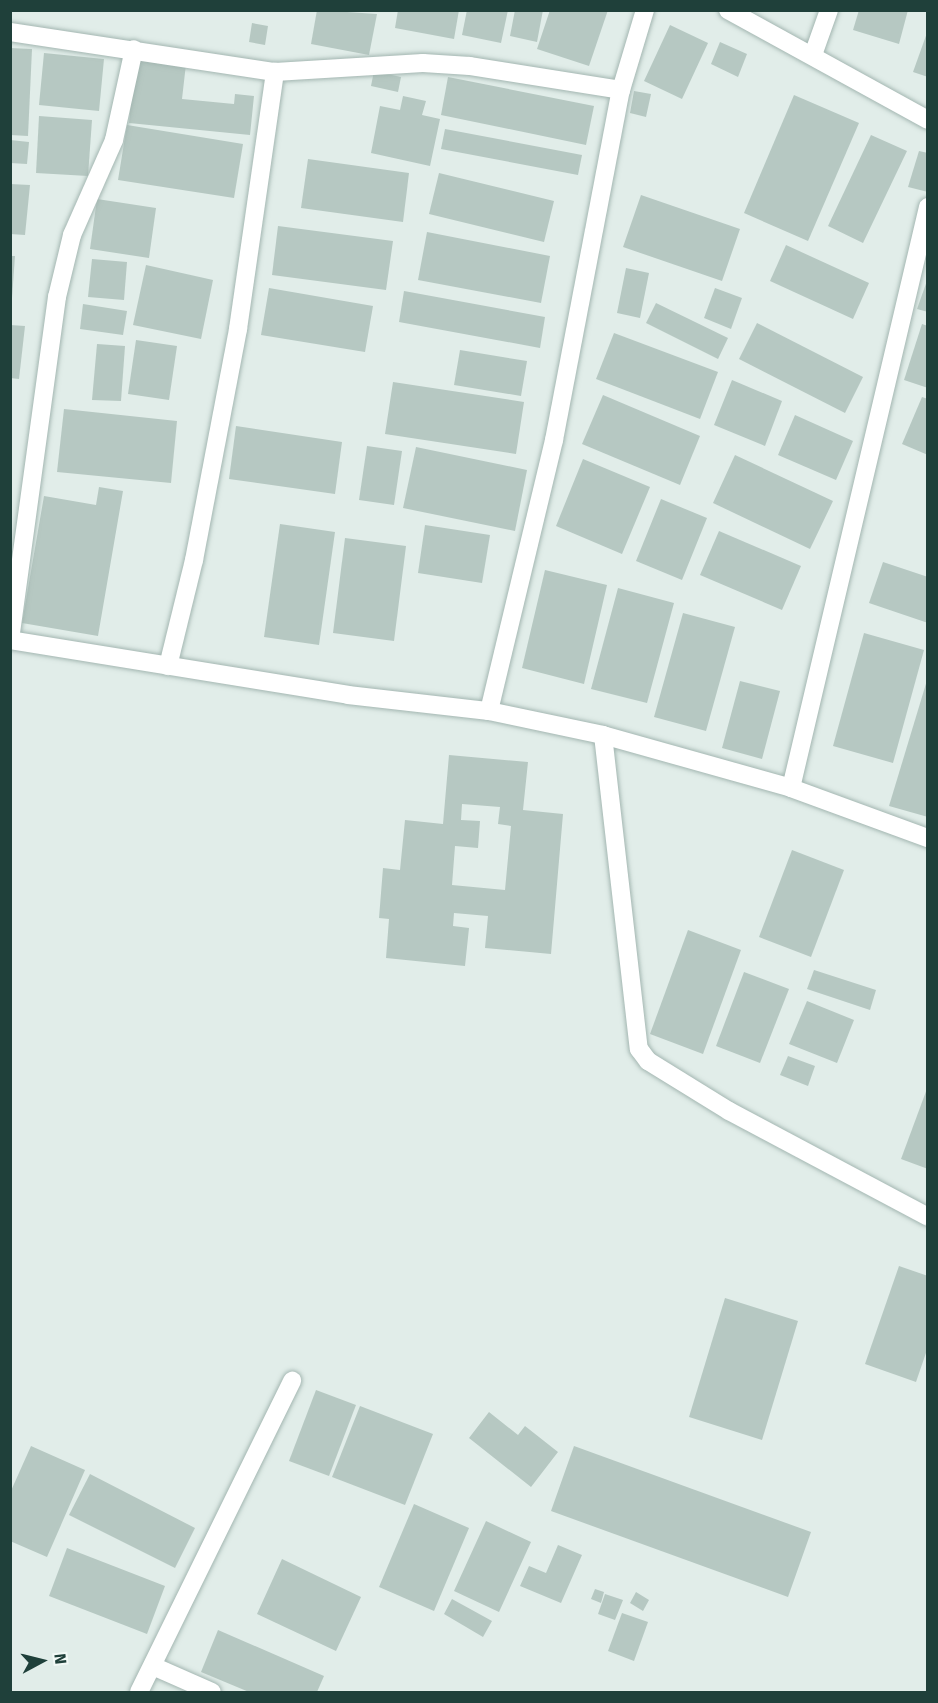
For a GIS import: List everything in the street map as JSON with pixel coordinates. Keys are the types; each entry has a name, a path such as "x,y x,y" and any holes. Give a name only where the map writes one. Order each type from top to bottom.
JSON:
{"street":[{"path":"489,711 554,440 621,90 645,10"},
{"path":"729,10 927,120"},
{"path":"813,56 829,10"},
{"path":"10,32 275,72 423,63 470,66 621,90"},
{"path":"134,49 114,140 72,235 57,297 10,640 348,695 489,711 603,735 790,788 927,838"},
{"path":"168,666 194,560 238,329 275,72"},
{"path":"790,788 927,207"},
{"path":"603,735 639,1049 648,1061 729,1111 927,1217"},
{"path":"139,1692 155,1666 292,1381"},
{"path":"155,1666 212,1692"}],"building":[{"path":"317,10 377,14 369,55 311,44"},
{"path":"398,10 459,10 454,39 395,28"},
{"path":"467,10 508,10 501,43 462,35"},
{"path":"515,10 543,10 537,42 510,36"},
{"path":"550,10 608,10 589,66 537,49"},
{"path":"859,10 908,10 899,44 853,30"},
{"path":"252,23 268,26 265,45 249,42"},
{"path":"670,25 708,43 682,99 644,81"},
{"path":"928,30 928,77 913,72"},
{"path":"720,42 747,54 738,77 711,64"},
{"path":"10,48 32,49 28,136 10,135"},
{"path":"44,53 104,59 99,111 39,105"},
{"path":"135,59 186,64 182,99 234,104 235,94 254,96 250,135 129,123"},
{"path":"374,71 401,77 398,92 371,86"},
{"path":"448,77 594,106 586,145 441,115"},
{"path":"634,91 651,94 646,117 630,113"},
{"path":"794,95 859,123 808,241 744,213"},
{"path":"403,96 426,101 422,115 440,119 430,166 371,153 380,106 400,110"},
{"path":"39,116 92,120 88,176 36,173"},
{"path":"127,125 243,144 234,198 118,180"},
{"path":"445,129 582,155 578,175 441,149"},
{"path":"871,135 907,151 863,243 828,226"},
{"path":"10,140 29,142 27,164 10,163"},
{"path":"919,151 928,153 928,192 908,187"},
{"path":"308,159 409,173 403,222 301,208"},
{"path":"439,173 554,201 544,242 429,214"},
{"path":"10,184 30,185 25,235 10,234"},
{"path":"641,195 740,229 722,281 623,247"},
{"path":"97,199 156,208 149,258 90,249"},
{"path":"278,226 393,241 386,290 272,275"},
{"path":"427,232 550,256 541,303 418,280"},
{"path":"786,245 869,283 853,319 770,281"},
{"path":"10,256 15,256 12,298 10,298"},
{"path":"92,259 127,262 124,300 88,297"},
{"path":"146,265 213,280 201,339 133,325"},
{"path":"626,268 649,273 640,318 617,313"},
{"path":"928,278 928,312 917,309"},
{"path":"269,288 373,306 365,352 261,335"},
{"path":"715,288 742,298 731,329 704,318"},
{"path":"404,291 545,317 540,348 399,322"},
{"path":"656,303 728,338 718,359 646,323"},
{"path":"83,304 127,311 123,335 80,329"},
{"path":"757,323 863,377 845,413 739,359"},
{"path":"922,324 928,326 928,388 904,380"},
{"path":"10,325 25,326 19,379 10,378"},
{"path":"614,333 718,372 700,419 596,379"},
{"path":"136,340 177,346 169,400 128,394"},
{"path":"97,344 125,346 121,401 92,400"},
{"path":"460,350 527,361 521,396 454,385"},
{"path":"732,380 782,401 765,446 714,425"},
{"path":"393,382 524,402 516,454 385,434"},
{"path":"603,395 700,436 680,485 582,444"},
{"path":"922,397 928,399 928,455 902,444"},
{"path":"64,409 177,421 171,483 57,472"},
{"path":"795,415 853,441 836,480 778,455"},
{"path":"236,426 342,442 335,494 229,479"},
{"path":"367,446 402,451 394,505 359,500"},
{"path":"416,447 527,470 515,531 403,508"},
{"path":"735,455 833,501 810,549 713,503"},
{"path":"583,459 650,487 622,554 556,526"},
{"path":"99,487 123,491 98,636 22,623 44,496 96,505"},
{"path":"661,499 707,518 682,580 636,561"},
{"path":"280,524 335,532 319,645 264,637"},
{"path":"425,525 490,535 482,583 418,573"},
{"path":"719,531 801,566 782,610 700,575"},
{"path":"345,538 406,546 394,641 333,633"},
{"path":"883,562 928,577 928,623 869,603"},
{"path":"545,570 607,585 584,684 522,668"},
{"path":"618,588 674,603 647,703 591,689"},
{"path":"683,613 735,627 706,731 654,717"},
{"path":"864,633 924,650 893,763 833,746"},
{"path":"928,677 928,817 889,806"},
{"path":"740,681 780,691 762,759 722,748"},
{"path":"449,755 528,762 523,810 563,814 551,954 485,948 488,916 454,913 453,926 469,928 465,966 386,958 389,919 379,918 383,868 400,870 405,820 443,824","holes":["462,804 500,807 498,824 511,826 505,890 452,885 455,846 478,848 480,821 461,820"]},
{"path":"792,850 844,870 811,957 759,937"},
{"path":"688,930 741,950 703,1054 650,1034"},
{"path":"814,970 876,990 870,1010 807,989"},
{"path":"744,972 789,989 760,1063 716,1046"},
{"path":"807,1001 854,1020 837,1063 789,1044"},
{"path":"788,1056 815,1066 808,1086 780,1075"},
{"path":"928,1086 928,1169 901,1159"},
{"path":"899,1266 928,1276 928,1347 916,1382 865,1364"},
{"path":"725,1298 798,1321 762,1440 689,1417"},
{"path":"316,1390 356,1405 329,1476 289,1461"},
{"path":"360,1406 433,1434 405,1505 332,1477"},
{"path":"489,1412 518,1435 525,1426 558,1452 531,1487 469,1438"},
{"path":"31,1446 85,1470 47,1557 10,1541 10,1493"},
{"path":"574,1446 811,1532 788,1597 551,1511"},
{"path":"90,1474 195,1528 175,1568 69,1515"},
{"path":"414,1504 469,1528 434,1611 379,1587"},
{"path":"486,1521 531,1542 499,1612 454,1591"},
{"path":"558,1545 582,1555 561,1603 520,1586 529,1566 546,1573"},
{"path":"67,1548 165,1586 147,1634 49,1596"},
{"path":"282,1559 361,1597 336,1651 257,1614"},
{"path":"595,1589 604,1592 601,1603 591,1599"},
{"path":"636,1592 649,1600 643,1611 630,1603"},
{"path":"605,1594 623,1600 615,1620 598,1614"},
{"path":"452,1599 492,1621 483,1637 444,1614"},
{"path":"622,1613 648,1622 634,1661 608,1651"},
{"path":"218,1630 324,1676 317,1692 249,1692 201,1672"}]}
